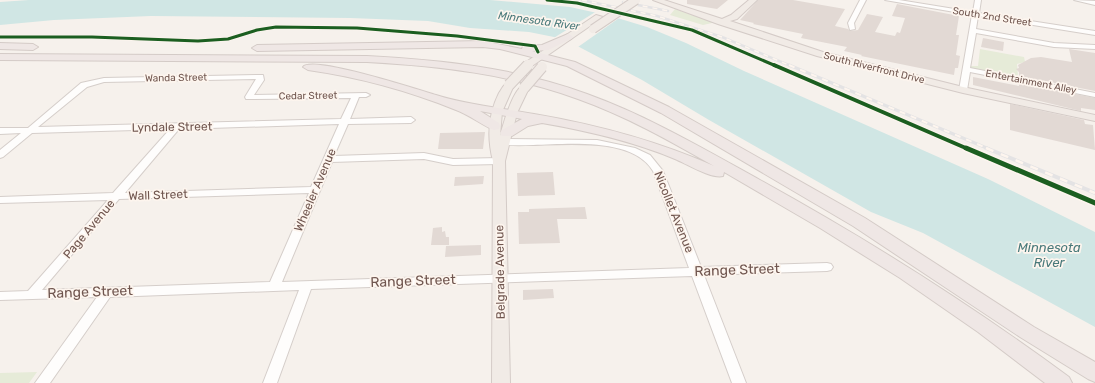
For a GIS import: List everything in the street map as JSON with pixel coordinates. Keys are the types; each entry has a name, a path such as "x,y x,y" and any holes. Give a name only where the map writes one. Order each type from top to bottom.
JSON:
{"highway":[{"path":"554,55 572,39"},
{"path":"554,55 572,39"},
{"path":"189,50 454,43 531,48 554,55 665,110 859,222 1027,332 1095,373"},
{"path":"0,46 420,56 485,63 561,81 625,104 730,157 928,268"},
{"path":"0,57 396,60 452,65 532,81 582,96 635,118 801,209 857,242 946,299 1061,383"},
{"path":"140,58 280,64 325,69 367,77 479,114 494,126"},
{"path":"443,101 497,110 622,136 671,152 734,180 857,242"},
{"path":"506,137 525,122 551,121"},
{"path":"1027,332 1094,383"}],"main road":[{"path":"572,39 624,0"},
{"path":"588,28 636,0"},
{"name":"South Riverfront Drive","path":"657,0 820,54 1095,118"},
{"name":"South Riverfront Drive","path":"672,0 724,21"},
{"path":"724,21 726,15 741,0"},
{"path":"724,21 734,17 753,0"},
{"name":"Belgrade Avenue","path":"499,161 494,146 494,126 497,110 509,85 529,64 554,55"},
{"name":"Belgrade Avenue","path":"501,383 499,161 512,114 524,88 554,55"},
{"name":"South Riverfront Drive","path":"963,88 1095,113"}],"street":[{"path":"852,29 851,23 863,0"},
{"name":"South 2nd Street","path":"888,0 1095,33"},
{"path":"963,88 978,0"},
{"path":"1077,0 1094,2 1095,10"},
{"path":"972,30 1054,45 1095,47"},
{"name":"Entertainment Alley","path":"966,69 1095,95"},
{"name":"Wanda Street","path":"30,130 84,86 92,82 104,80 260,78 249,97"},
{"name":"Cedar Street","path":"249,97 361,95"},
{"name":"Wheeler Avenue","path":"274,286 344,122 361,95"},
{"name":"Lyndale Street","path":"0,131 411,120"},
{"name":"Page Avenue","path":"32,294 177,126"},
{"path":"0,155 30,130"},
{"name":"Nicollet Avenue","path":"506,137 608,144 635,150 648,157 658,171 739,383"},
{"path":"328,159 424,156 453,162 499,161"},
{"name":"Wall Street","path":"0,200 316,190"},
{"name":"Range Street","path":"0,296 307,284 697,272 827,266"},
{"path":"270,383 307,284"},
{"path":"42,383 107,292"}],"green space":[{"path":"675,9 712,23 703,25 670,15"},
{"path":"980,49 1024,57 1025,62 1017,64 1018,77 971,69 971,66 978,66"},
{"path":"37,372 29,383 0,383 0,373"}],"water":[{"name":"Minnesota River","path":"29,0 490,0 570,7 611,16 647,27 686,43 744,71 988,179 1095,232 1095,327 923,233 871,212 642,80 564,39 529,32 470,28 428,21 350,18 151,16 54,20 0,25 0,2"}],"pier":[{"path":"597,11 622,16 578,47 564,41 552,39"}],"building":[{"path":"687,0 728,0 717,9 687,4"},
{"path":"758,0 793,0 845,9 835,26 848,29 850,31 858,30 867,14 883,17 875,32 895,36 897,32 900,33 905,18 892,16 897,4 959,16 956,35 959,35 956,55 960,56 958,68 955,68 954,75 861,56 862,55 844,51 847,47 801,38 803,34 740,20"},
{"path":"983,38 1004,42 1003,51 981,47"},
{"path":"1069,49 1095,53 1095,91 1019,76 1019,72 1016,69 1019,68 1018,65 1031,58 1041,57 1072,62"},
{"path":"973,77 1019,86 1019,83 1095,98 1095,110 1081,108 1081,111 973,85"},
{"path":"1010,104 1084,120 1085,124 1093,125 1095,150 1010,130"},
{"path":"485,132 483,149 438,149 440,133"},
{"path":"553,172 555,195 518,196 517,173"},
{"path":"484,176 483,184 454,186 455,177"},
{"path":"585,207 587,219 557,219 560,243 519,244 518,212 529,212 529,209"},
{"path":"442,227 442,232 445,231 446,237 449,237 449,245 431,245 433,228"},
{"path":"481,245 481,255 445,257 446,246"},
{"path":"553,289 554,298 523,300 523,290"}],"railway":[{"path":"582,0 657,16 722,37 791,66"},
{"path":"623,2 668,11"},
{"path":"789,65 989,149"},
{"path":"986,148 1095,193"}],"cycle path":[{"path":"547,0 577,3 692,30 1095,203"},
{"path":"0,37 92,37 198,41 228,39 257,30 276,27 357,28 457,36 535,46 538,52"}]}
